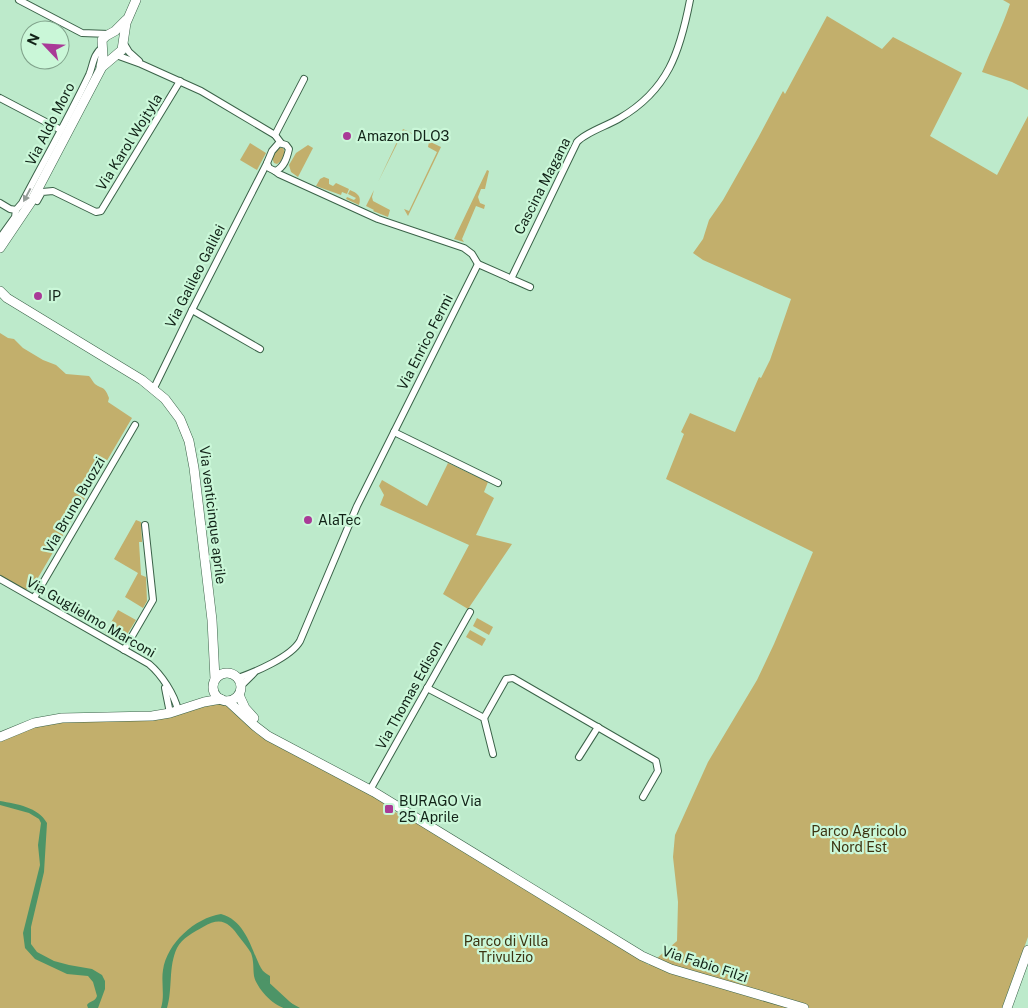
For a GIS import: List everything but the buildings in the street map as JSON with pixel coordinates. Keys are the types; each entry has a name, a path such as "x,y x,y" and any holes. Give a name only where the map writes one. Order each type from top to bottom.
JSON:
{"street":[{"path":"19,0 80,33 118,35 129,52 141,64"},
{"path":"0,248 99,72 106,62 122,50 128,17 136,0"},
{"name":"Cascina Magana","path":"511,278 577,142 587,133 601,129 622,116 652,94 660,84 675,56 690,0"},
{"path":"99,72 102,61 103,39 128,17"},
{"path":"90,34 108,55 116,55 141,64 202,91 276,136 289,149 283,165 279,169 271,168"},
{"name":"Via Aldo Moro","path":"19,213 22,203 89,75 96,53 102,48"},
{"path":"276,136 304,79"},
{"name":"Via Karol Wojtyla","path":"19,213 34,204 41,193 53,191 96,212 101,211 180,81"},
{"path":"0,98 61,130"},
{"path":"266,130 274,148"},
{"path":"274,148 277,144 281,143"},
{"name":"Via Galileo Galilei","path":"154,388 260,175 271,168 274,148"},
{"path":"283,165 285,172 292,180"},
{"path":"271,168 279,174 316,192 378,219 464,248 472,254 478,264 530,287"},
{"path":"0,203 19,213"},
{"path":"0,238 19,213"},
{"name":"Via Enrico Fermi","path":"239,686 261,668 294,649 300,641 357,506 478,264"},
{"name":"Via venticinque aprile","path":"2,295 154,388 176,412 189,441 212,620 221,664 229,673"},
{"path":"192,310 260,349"},
{"name":"Via Bruno Buozzi","path":"34,598 135,426"},
{"path":"394,432 498,483"},
{"path":"124,650 153,600 145,525"},
{"name":"Via Guglielmo Marconi","path":"0,579 149,664 155,669 163,682 174,711"},
{"name":"Via Thomas Edison","path":"370,790 470,612"},
{"name":"Via venticinque aprile","path":"212,620 214,683"},
{"path":"0,737 34,724 62,718 81,716 147,717 174,711 201,699 221,674 229,673 239,686 246,708 255,720 290,746"},
{"path":"493,754 484,718 506,679 513,678 656,761 658,771 643,797"},
{"path":"214,683 215,694 259,730 290,746"},
{"path":"190,705 234,699 239,686"},
{"path":"427,688 484,718"},
{"path":"580,758 598,726"},
{"name":"Via Fabio Filzi","path":"290,746 370,790 642,956 671,969 804,1008"},
{"path":"1007,1008 1028,950"},
{"path":"1013,1008 1015,988"}],"green space":[{"path":"1003,0 1028,0 1028,90 1012,82 982,72 1010,4"},
{"name":"Parco Agricolo Nord Est","path":"827,16 882,49 893,37 962,73 930,136 997,175 1028,116 1028,937 1002,1008 0,1008 0,740 16,732 53,721 132,721 217,701 228,705 244,719 369,793 386,805 385,808 412,819 649,965 677,941 678,902 673,857 675,835 708,762 757,680 813,552 666,479 684,434 681,432 690,413 735,432 759,377 761,378 770,360 791,299 703,260 693,253 703,239 709,220 723,200 783,91 785,94"},
{"path":"403,129 441,147 408,216 404,209 409,211 437,152 428,147 429,142 404,130 378,182"},
{"path":"250,143 266,153 257,170 240,160"},
{"path":"308,145 313,148 298,177 291,172 289,165 296,153"},
{"path":"278,148 283,148 285,152 281,161 277,164 274,163 272,158"},
{"path":"487,170 489,171 485,189 481,189 478,197 480,203 485,205 484,209 476,206 462,239 464,242 454,239"},
{"path":"324,177 329,179 329,184 333,186 336,183 349,189 347,194 342,192 341,195 316,186 320,179"},
{"path":"350,190 358,195 360,199 359,205 346,199 347,197 354,200 356,198 348,194"},
{"path":"374,190 373,201 390,210 388,217 366,206"},
{"path":"0,333 14,339 23,348 43,360 56,365 66,374 89,376 96,385 106,391 109,398 108,402 132,418 32,588 24,590 0,576"},
{"path":"448,463 488,482 484,492 494,498 476,535 512,544 468,609 443,594 469,545 380,505 384,495 379,486 382,480 427,506"},
{"path":"136,520 141,522 142,542 139,542 141,575 146,577 147,601 143,608 125,597 138,573 114,559"},
{"path":"118,610 136,620 123,641 119,642 105,633"},
{"path":"477,618 493,627 489,635 473,626"},
{"path":"470,630 486,639 482,646 466,637"}],"shaded area":[{"path":"0,801 33,810 47,823 44,872 31,927 31,944 37,952 54,961 92,969 102,975 105,981 105,989 98,1008 88,1008 87,1005 97,996 93,982 88,976 67,974 35,959 25,948 23,933 40,865 38,845 41,823 39,819 29,813 0,805"},
{"path":"221,914 236,923 247,936 262,969 270,976 270,987 273,993 300,1008 280,1007 266,995 255,980 251,953 232,928 220,921 196,931 179,944 172,963 167,1008 161,1008 163,999 163,970 170,950 176,941 192,926 211,916"}],"waterway":[{"path":"264,984 290,1008"}],"place":[{"name":"Amazon DLO3","path":"347,136"},
{"name":"IP","path":"38,296"},
{"name":"AlaTec","path":"308,520"},
{"name":"BURAGO Via 25 Aprile","path":"389,809"}],"park label":[{"name":"Parco di Villa Trivulzio","path":"506,950"}]}
